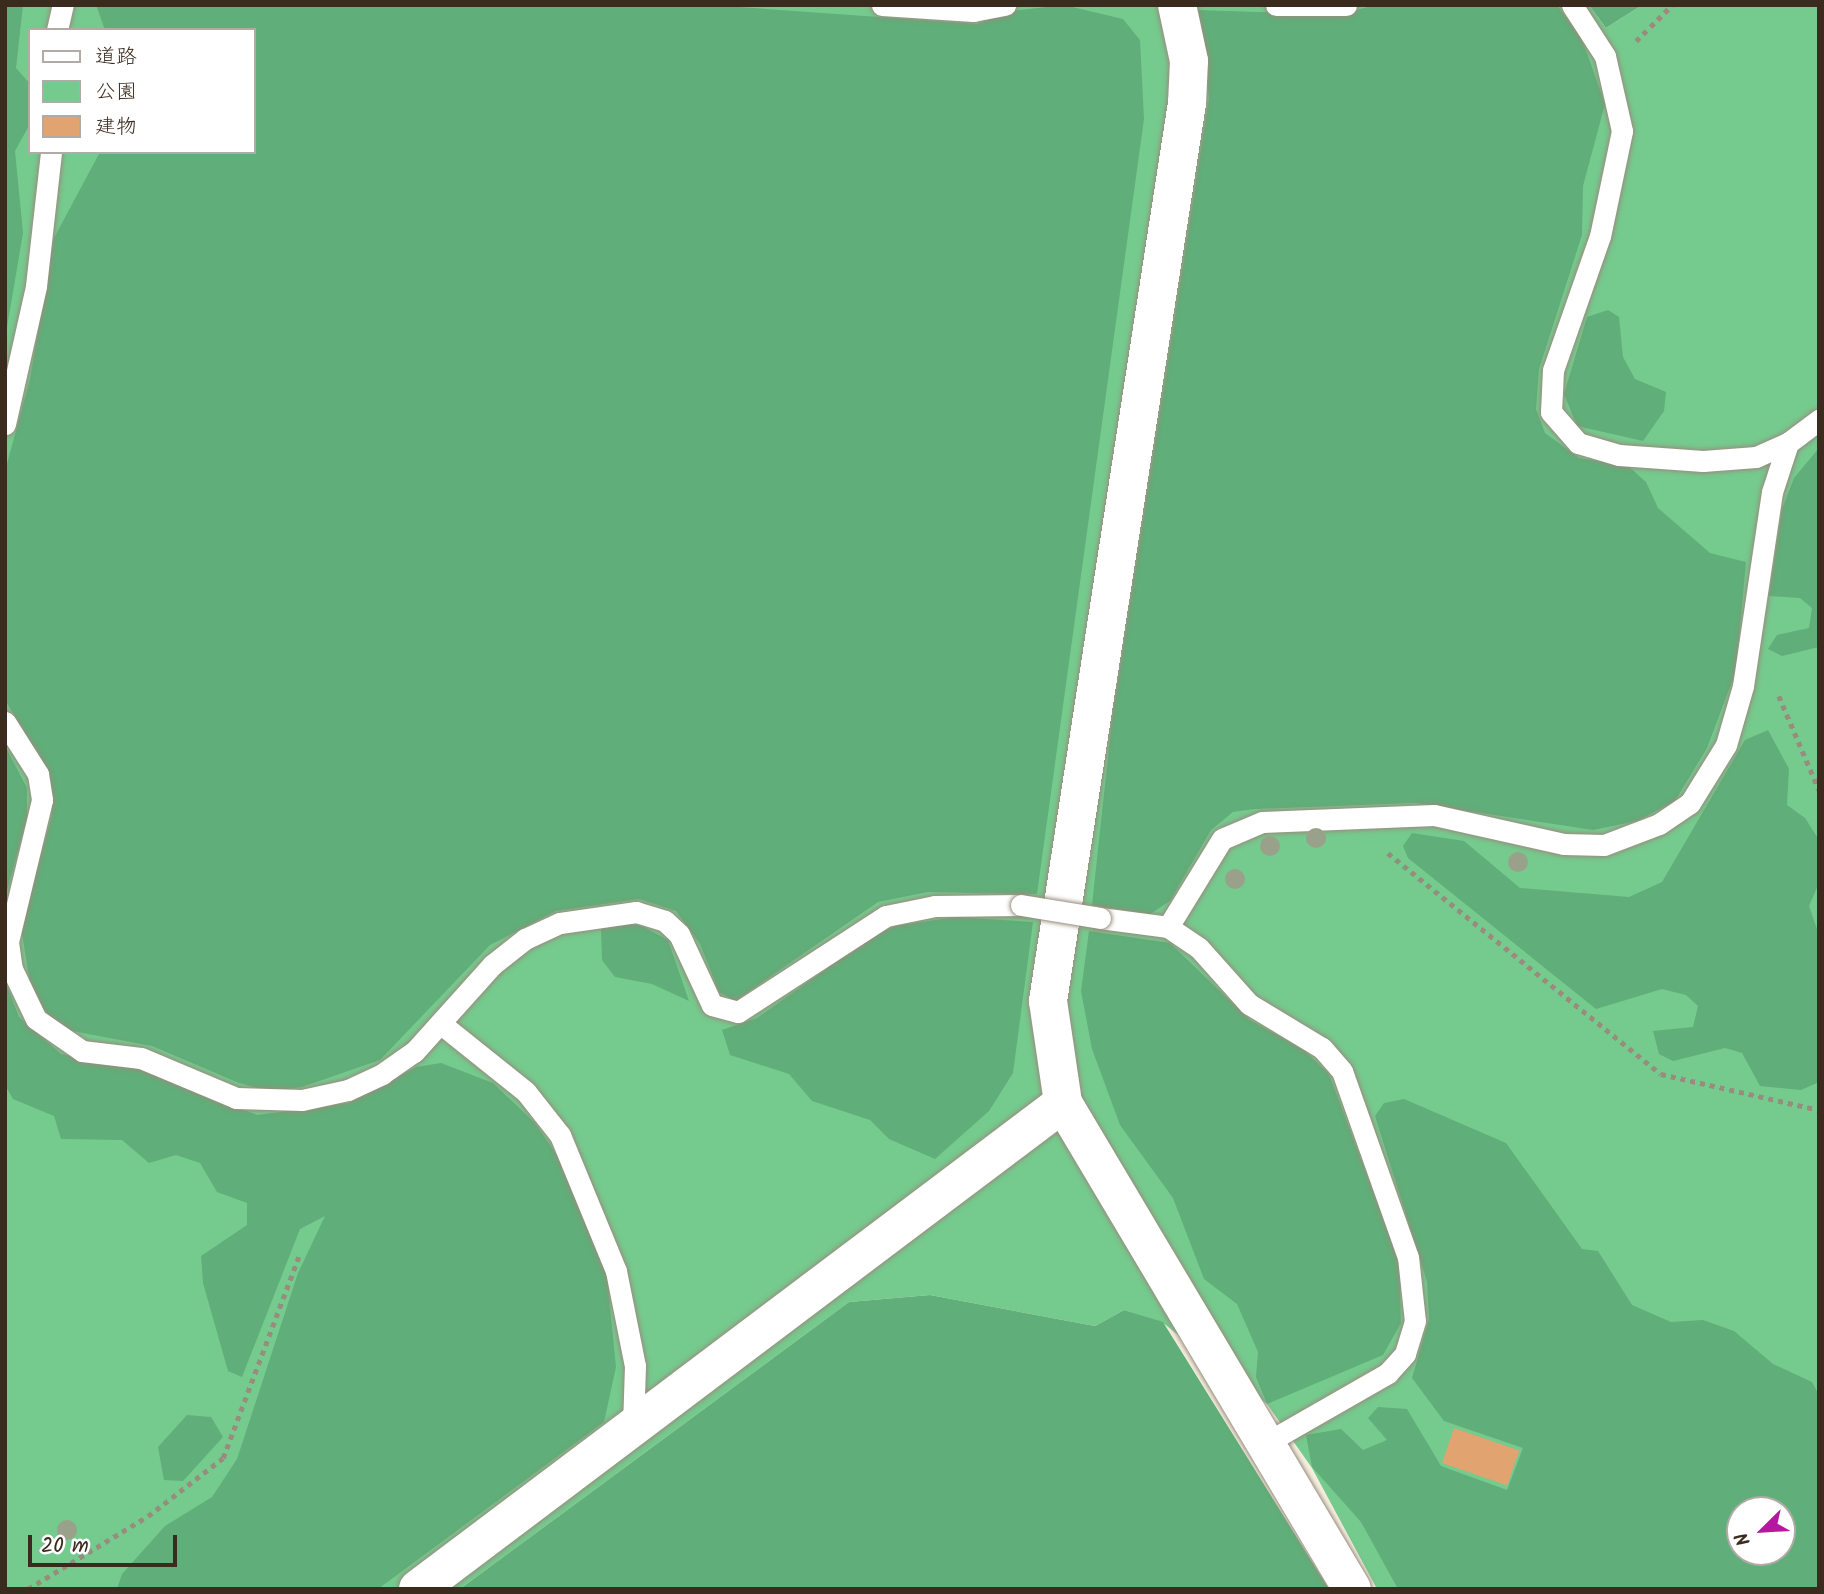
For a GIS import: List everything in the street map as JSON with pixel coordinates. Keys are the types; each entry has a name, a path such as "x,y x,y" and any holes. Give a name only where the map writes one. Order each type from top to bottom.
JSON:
{"street":[{"path":"1177,5 1189,61 1187,103 1048,1001 1063,1103 1352,1589"},
{"path":"418,1589 1063,1103"}],"lane":[{"path":"57,28 63,5"},
{"path":"882,5 973,11 1005,5"},
{"path":"1276,5 1346,5"},
{"path":"1572,5 1605,56 1618,97 1620,160 1553,370 1551,411 1578,443 1619,455 1703,461 1756,457 1788,443 1819,420"},
{"path":"5,424 36,286 51,154"},
{"path":"1168,927 1222,839 1237,829 1262,822 1434,815 1564,844 1630,838 1690,803 1726,746 1749,643 1772,492 1788,443"},
{"path":"5,722 38,774 42,800 13,909 12,968 36,1018 57,1038 82,1051 141,1058 236,1098 270,1103 348,1090 414,1052 525,939 600,913 636,912 665,921 679,934 712,1005 738,1012 886,916 935,906 1021,905 1168,927 1199,948 1249,1003 1322,1048 1342,1071 1355,1095 1412,1278 1415,1321 1405,1354 1388,1373 1266,1443"},
{"path":"440,1023 526,1092 560,1135 616,1270 635,1366 633,1427"}],"path":[{"path":"1605,56 1645,36 1672,5"},
{"path":"1749,643 1797,726 1819,790"},
{"path":"1362,818 1397,865 1661,1074 1819,1110"},
{"path":"28,1589 157,1509 223,1458 300,1253"}],"green space":[{"path":"5,5 1589,5 1606,28 1642,5 1819,5 1819,1589 1377,1589 1312,1468 1267,1404 1163,1323 1124,1310 1095,1326 930,1295 849,1302 460,1589 5,1589"},
{"path":"5,5 23,5 16,68 28,82 28,128 15,151 23,233 5,339"},
{"path":"96,5 711,5 977,24 1011,11 1064,5 1123,19 1140,40 1144,119 1037,894 928,892 878,902 735,1001 719,992 700,944 676,911 639,899 556,911 490,945 380,1060 302,1087 269,1091 239,1083 152,1046 67,1030 47,1015 31,990 21,927 52,815 48,771 5,700 5,471 30,379 54,238 99,154 256,154 256,28 104,28"},
{"path":"1374,5 1557,5 1582,39 1605,104 1583,186 1582,235 1539,369 1536,409 1545,433 1579,458 1628,466 1646,482 1658,508 1710,553 1746,562 1736,671 1707,748 1675,801 1637,821 1593,830 1415,803 1233,812 1211,830 1170,901 1150,914 1092,905 1112,720 1209,98 1198,10 1340,15"},
{"path":"1589,5 1642,5 1606,28"},
{"path":"1608,310 1619,317 1623,357 1635,379 1666,392 1664,411 1643,441 1577,426 1564,394 1587,317"},
{"path":"1819,448 1819,647 1782,656 1768,649 1777,635 1809,628 1812,608 1800,598 1769,596 1782,509 1794,478"},
{"path":"1768,730 1789,769 1787,805 1805,818 1819,840 1819,883 1809,906 1819,935 1819,1082 1801,1090 1760,1086 1742,1053 1725,1048 1673,1061 1659,1054 1653,1031 1693,1027 1698,1006 1686,995 1662,989 1596,1009 1408,858 1403,846 1412,833 1464,841 1520,888 1629,897 1662,882 1745,740"},
{"path":"5,746 27,788 27,818 5,898"},
{"path":"956,917 1033,922 1013,1073 989,1111 935,1159 889,1139 870,1120 812,1101 789,1074 730,1055 722,1030 757,1018 867,940 894,926"},
{"path":"614,922 642,926 668,940 689,1001 652,984 615,977 602,960 601,929"},
{"path":"1089,931 1170,943 1250,1020 1304,1050 1329,1074 1399,1260 1401,1323 1383,1355 1267,1404 1256,1377 1258,1352 1237,1304 1204,1279 1173,1198 1120,1125 1092,1049 1081,991"},
{"path":"5,981 19,1017 61,1054 138,1069 257,1115 349,1103 416,1067 441,1063 493,1083 535,1123 557,1155 586,1213 607,1276 616,1367 604,1422 378,1589 117,1589 122,1574 165,1526 212,1497 237,1459 298,1273 325,1216 300,1229 242,1377 228,1371 203,1283 201,1256 247,1225 247,1203 217,1192 200,1163 176,1155 149,1163 122,1140 61,1139 54,1116 13,1099 5,1085"},
{"path":"1404,1099 1506,1143 1582,1249 1598,1251 1632,1305 1671,1322 1703,1320 1734,1331 1773,1364 1812,1382 1819,1395 1819,1589 1398,1589 1361,1522 1312,1467 1306,1435 1341,1429 1363,1450 1387,1440 1368,1418 1378,1407 1407,1409 1441,1466 1507,1490 1523,1448 1444,1421 1412,1378 1429,1319 1427,1282 1375,1116 1384,1103"},
{"path":"930,1295 1095,1326 1124,1310 1163,1322 1329,1589 460,1589 849,1302"},
{"path":"187,1415 211,1417 223,1437 183,1481 164,1480 158,1447"}],"building":[{"path":"1454,1428 1519,1450 1507,1485 1442,1463"}]}
